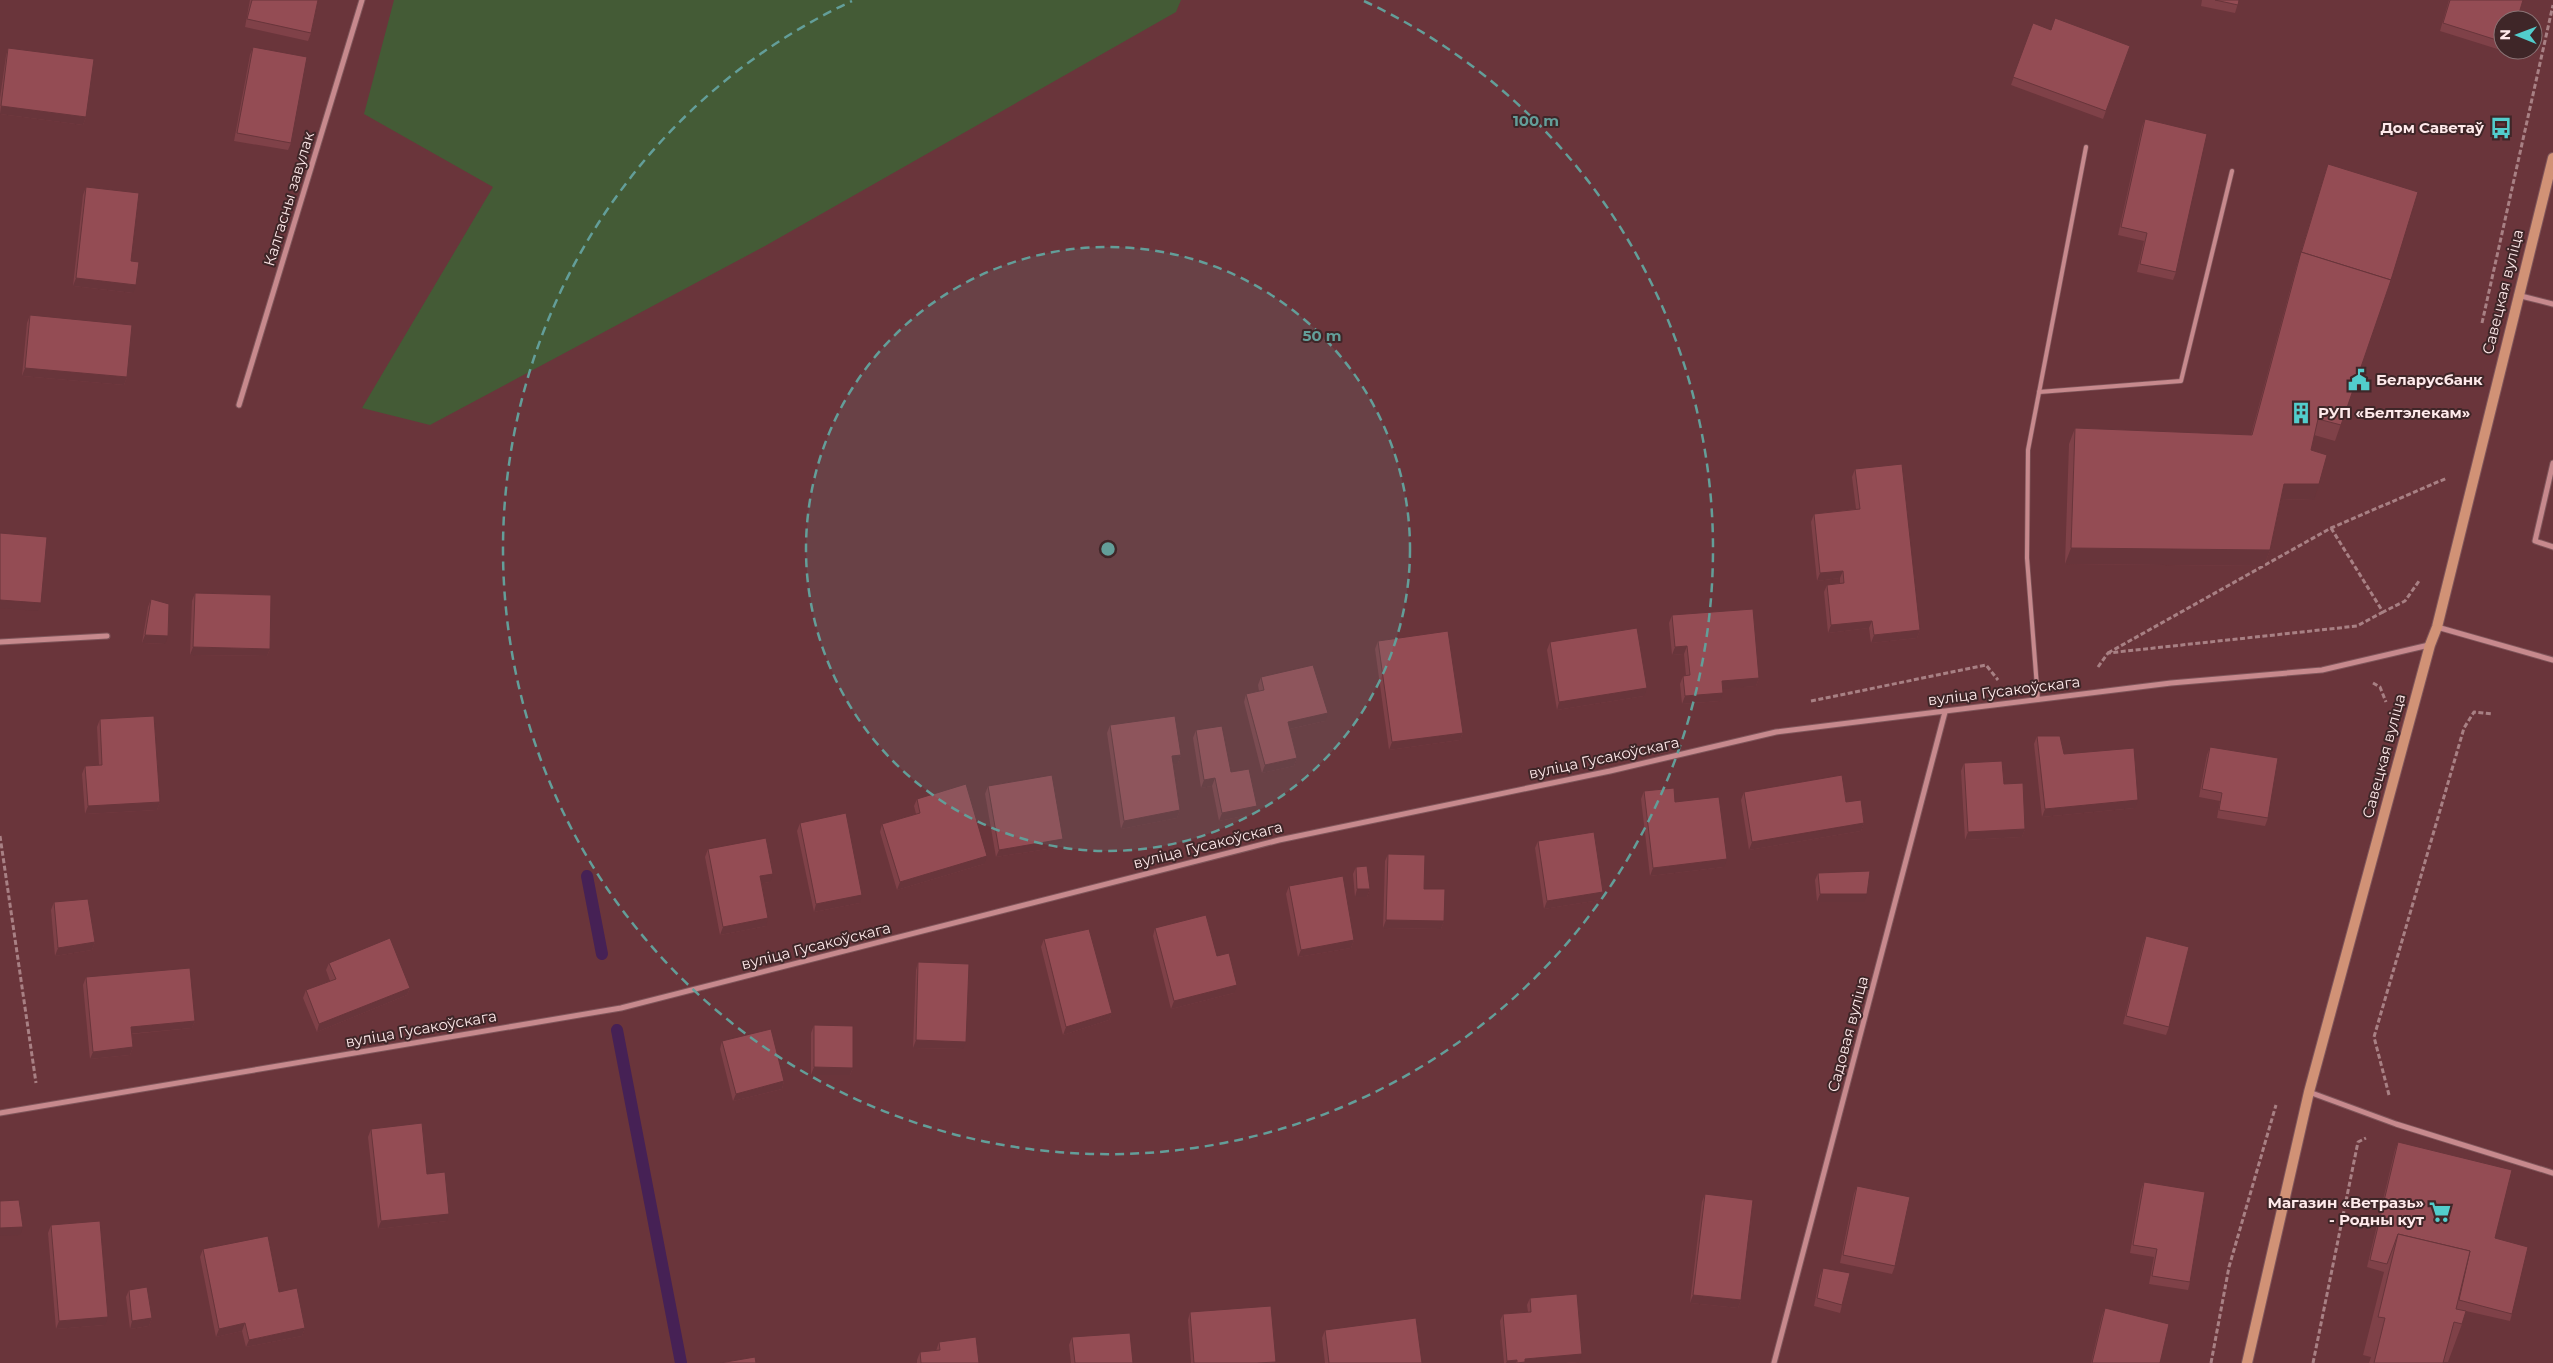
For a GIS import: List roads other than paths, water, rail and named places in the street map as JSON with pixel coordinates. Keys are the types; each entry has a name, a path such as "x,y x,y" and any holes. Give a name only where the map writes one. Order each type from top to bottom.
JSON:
{"street":[{"name":"Калгасны завулак","path":"239,405 362,0"},
{"name":"Савецкая вуліца","path":"2247,1363 2309,1092 2430,645 2437,627 2517,295 2553,158"},
{"path":"2517,295 2553,304"},
{"path":"2553,463 2535,541 2553,547"},
{"path":"2437,627 2553,660"},
{"path":"0,642 107,636"},
{"name":"вуліца Гусакоўскага","path":"0,1113 621,1008 1279,840 1610,771 1776,732 2171,683 2322,670 2430,645"},
{"name":"Садовая вуліца","path":"1774,1363 1945,712"},
{"path":"2309,1092 2396,1124 2553,1173"}],"lane":[{"path":"2038,700 2027,538 2028,450 2086,148"},
{"path":"2039,392 2181,381 2232,171"}],"waterway":[{"path":"587,876 602,954"},
{"path":"617,1030 681,1363"}],"place":[{"name":"Дом Саветаў","path":"2501,128"},
{"name":"Беларусбанк","path":"2359,380"},
{"name":"РУП «Белтэлекам»","path":"2301,413"},
{"name":"Магазин «Ветразь» - Родны кут","path":"2440,1212"}]}
